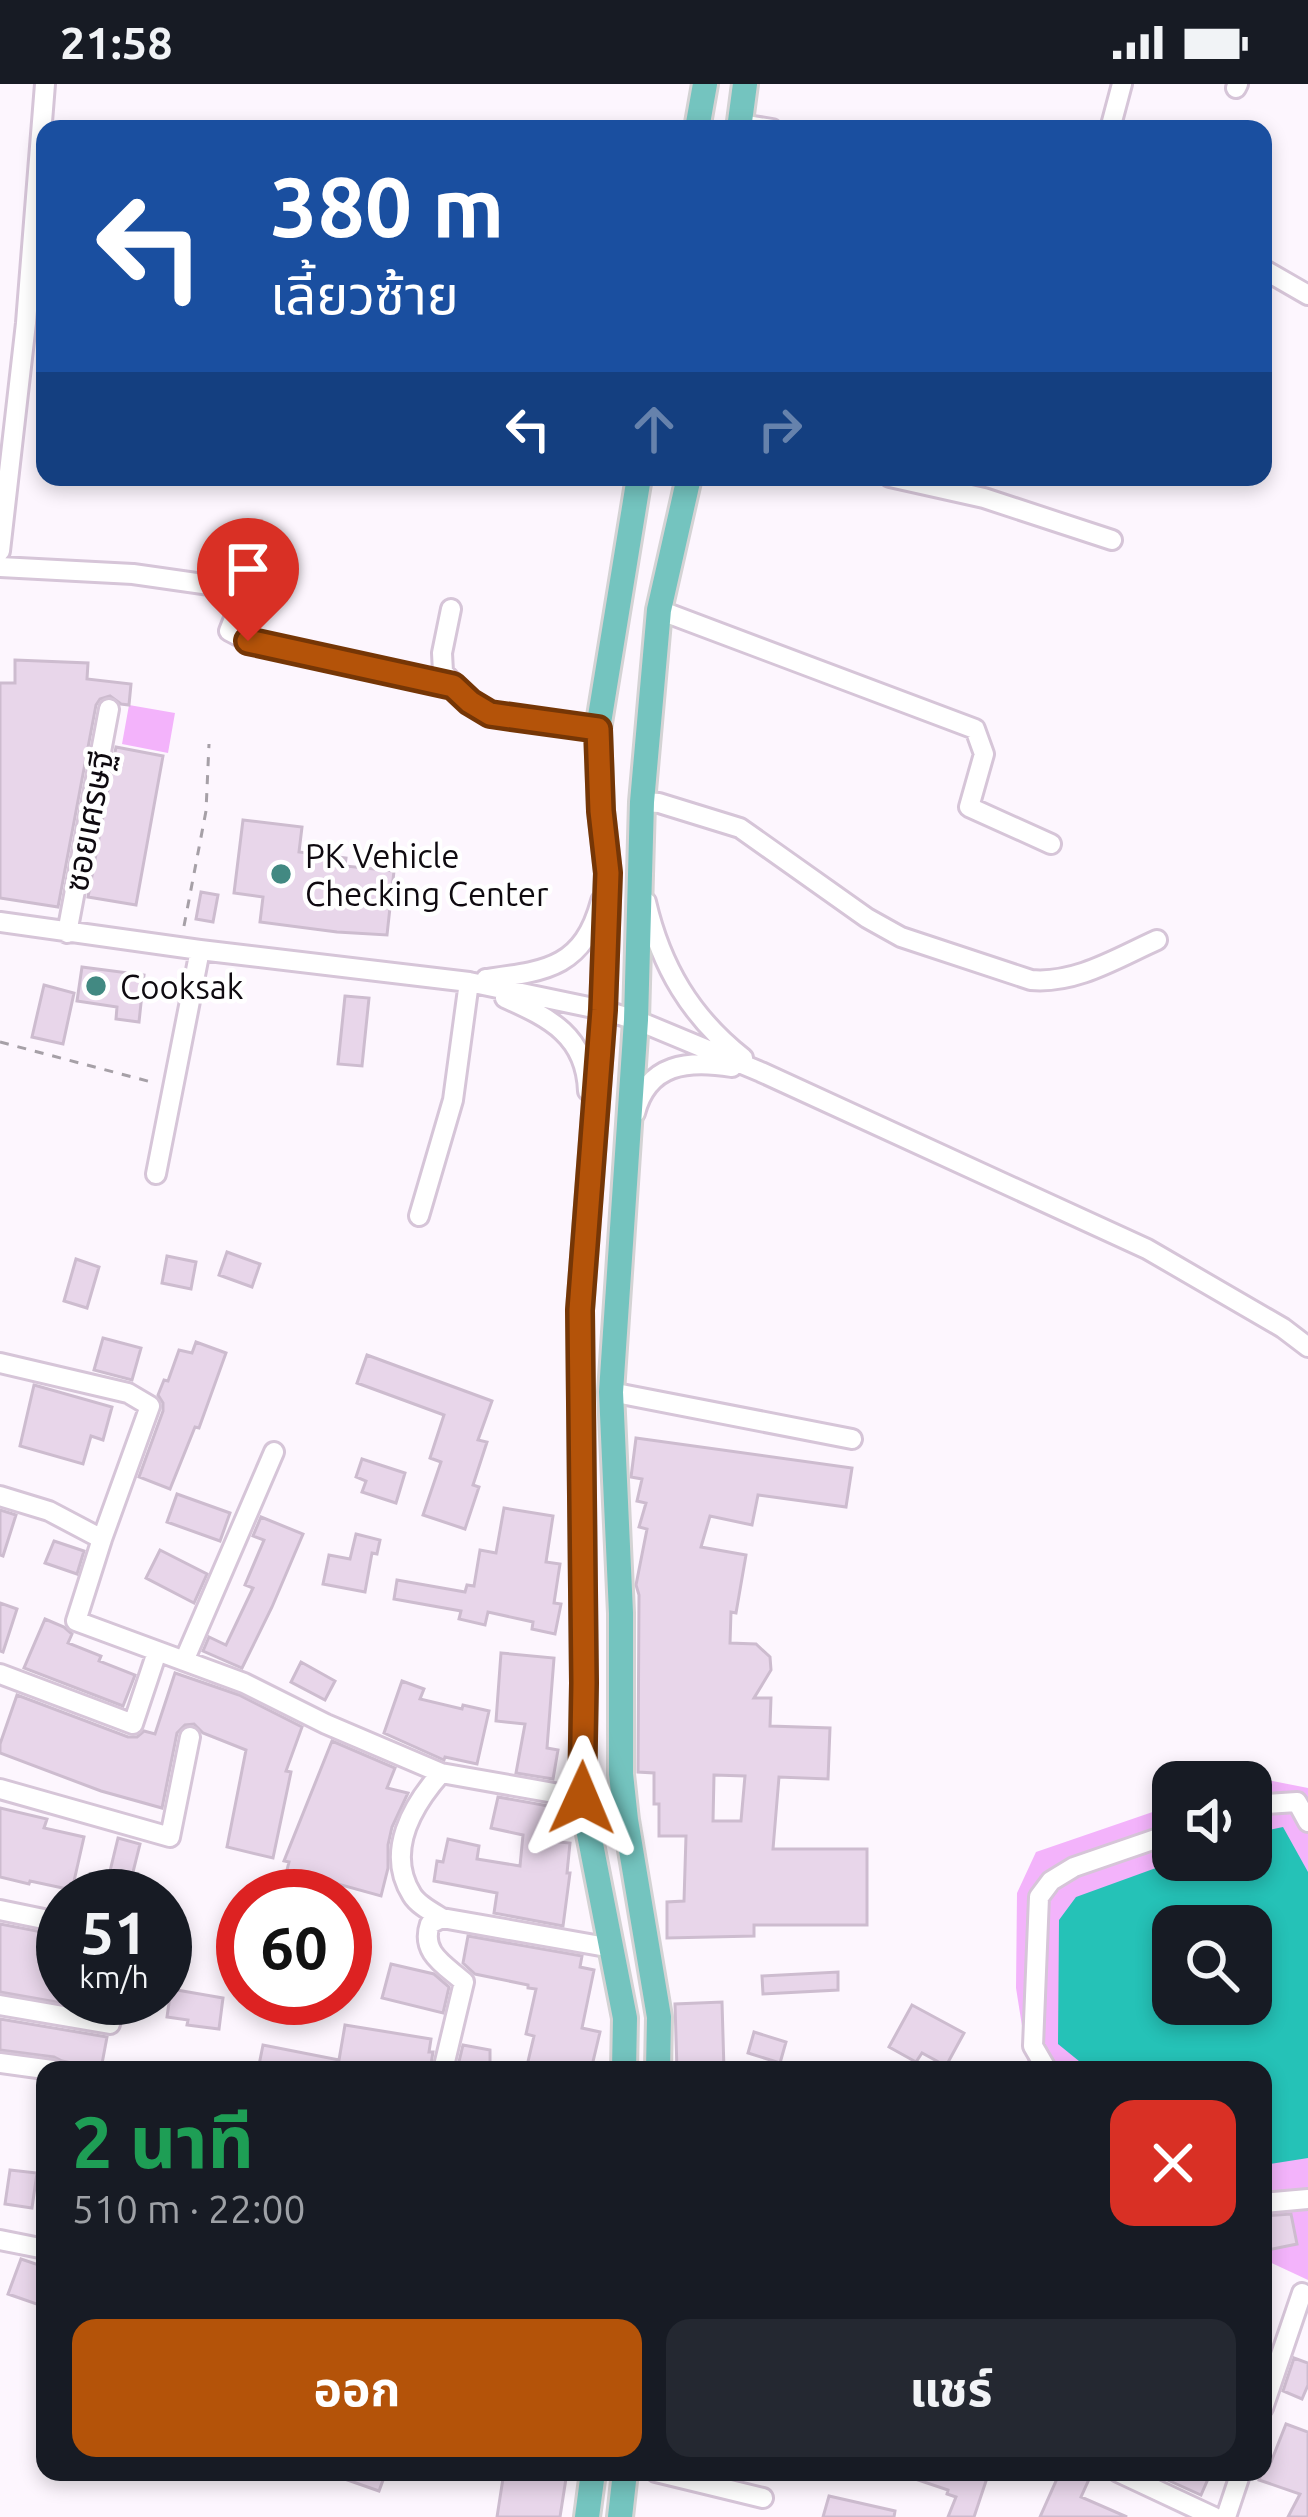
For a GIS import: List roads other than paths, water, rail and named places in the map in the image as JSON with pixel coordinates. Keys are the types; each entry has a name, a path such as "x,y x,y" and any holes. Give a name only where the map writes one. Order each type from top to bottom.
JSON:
{"main road":[{"path":"699,120 705,84"},
{"path":"741,120 745,84"},
{"path":"624,2061 625,2018 582,1798 580,1310 603,1010 608,873 598,729 638,486"},
{"path":"658,2061 658,2018 621,1774 621,1613 611,1392 636,1020 642,802 659,610 687,486"},
{"path":"587,2517 591,2481"},
{"path":"620,2517 624,2481"}],"street":[{"path":"41,120 45,84"},
{"path":"1112,120 1122,84"},
{"path":"1272,274 1308,295"},
{"path":"0,550 36,324"},
{"path":"930,486 984,498 1112,540"},
{"path":"0,567 133,574 210,585 237,611 229,631 248,641 453,686"},
{"path":"451,609 442,672 470,702 490,714 598,729"},
{"path":"659,610 975,729 984,754 969,807 1051,844"},
{"name":"ซอยเศรษฐี","path":"67,933 110,710"},
{"path":"642,802 659,802 740,828 901,937 1031,980 1072,977 1157,940"},
{"path":"470,982 544,971 567,957 595,922 608,873"},
{"path":"640,874 653,935 670,975 716,1037 761,1072"},
{"path":"0,922 470,982 636,1020 761,1072 1147,1249 1308,1347"},
{"path":"156,1174 173,1088 190,948"},
{"path":"470,982 536,1012 578,1048 587,1074 591,1162"},
{"path":"419,1216 453,1100 470,982"},
{"path":"628,1141 638,1101 660,1072 714,1064 761,1072"},
{"path":"0,1363 128,1394 150,1406 76,1621 244,1683 441,1774 582,1798"},
{"path":"611,1392 852,1439"},
{"path":"184,1661 274,1452"},
{"path":"0,1496 49,1511 102,1539"},
{"path":"0,1674 133,1724 158,1652"},
{"path":"0,1789 170,1837 190,1737"},
{"path":"441,1774 423,1794 402,1835 400,1867 413,1898 442,1918 612,1948"},
{"path":"1272,1804 1297,1802 1308,1822"},
{"path":"1042,2061 1033,2046 1039,1897 1051,1881 1074,1867 1152,1840"},
{"path":"0,1910 36,1917"},
{"path":"442,1918 430,1924 425,1936 431,1954 464,1982 445,2061"},
{"path":"0,2005 36,2011"},
{"path":"0,2063 36,2068"},
{"path":"1272,2202 1308,2199"},
{"path":"0,2240 36,2247"},
{"path":"1272,2381 1302,2293"},
{"path":"693,2481 763,2498"},
{"path":"1137,2481 1214,2517"},
{"path":"1226,2517 1238,2481"}],"place":[{"name":"PK Vehicle Checking Center","path":"281,874"},
{"name":"Cooksak","path":"96,986"}]}
